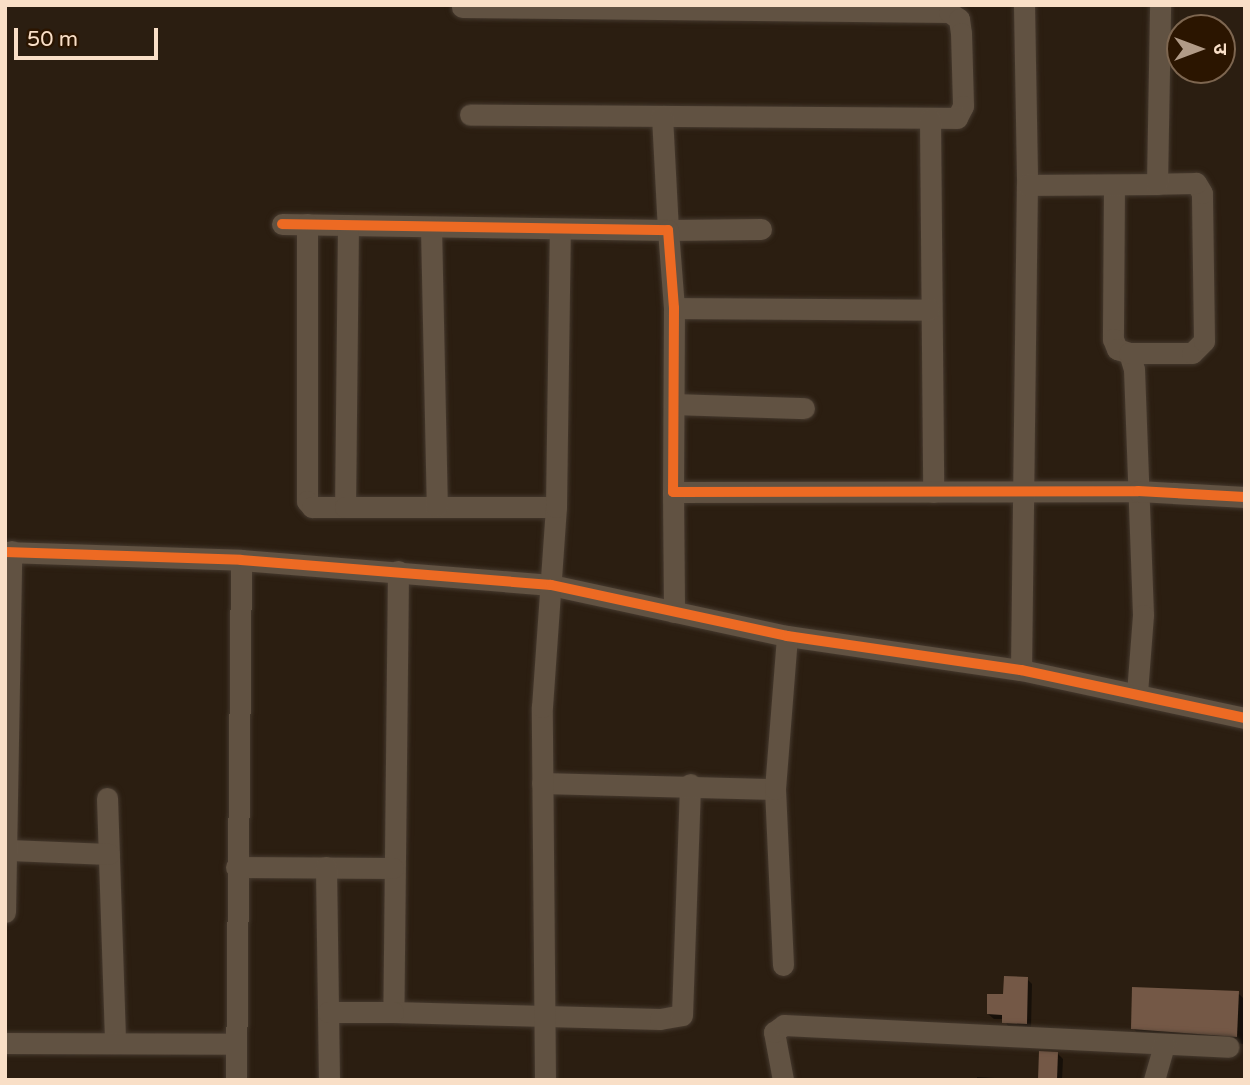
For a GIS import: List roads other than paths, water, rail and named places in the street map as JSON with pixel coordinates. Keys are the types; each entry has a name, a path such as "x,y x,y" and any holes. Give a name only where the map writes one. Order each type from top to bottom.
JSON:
{"street":[{"path":"1021,670 1026,492 1027,185 1024,5"},
{"path":"1157,184 1160,5"},
{"path":"462,7 949,12 959,19 961,33 962,111 957,118 470,115"},
{"path":"662,116 674,308 674,612"},
{"path":"930,119 929,310 933,492"},
{"path":"1027,185 1196,183 1202,193 1204,341 1192,353 1129,353 1116,349 1113,339 1114,185"},
{"path":"282,224 560,231 761,229"},
{"path":"307,224 307,501 312,507 556,507"},
{"path":"345,507 348,225"},
{"path":"431,227 437,506"},
{"path":"545,1080 541,707 556,507 560,231"},
{"path":"674,308 929,310"},
{"path":"1129,353 1134,369 1143,615 1137,693"},
{"path":"675,404 804,408"},
{"path":"673,492 1138,491 1245,497"},
{"path":"5,912 9,850 8,552 241,560 551,585 787,636 1021,670 1245,718"},
{"path":"236,1080 241,560"},
{"path":"393,1012 398,571"},
{"path":"783,965 775,789 787,636"},
{"path":"541,783 690,784 775,789"},
{"path":"328,1013 393,1012 660,1019 682,1015 690,784"},
{"path":"107,797 115,1042"},
{"path":"9,850 108,854"},
{"path":"236,867 393,867"},
{"path":"326,867 329,1080"},
{"path":"783,1080 774,1032 784,1024 1228,1047"},
{"path":"5,1043 236,1044"},
{"path":"1154,1080 1164,1044"}]}
